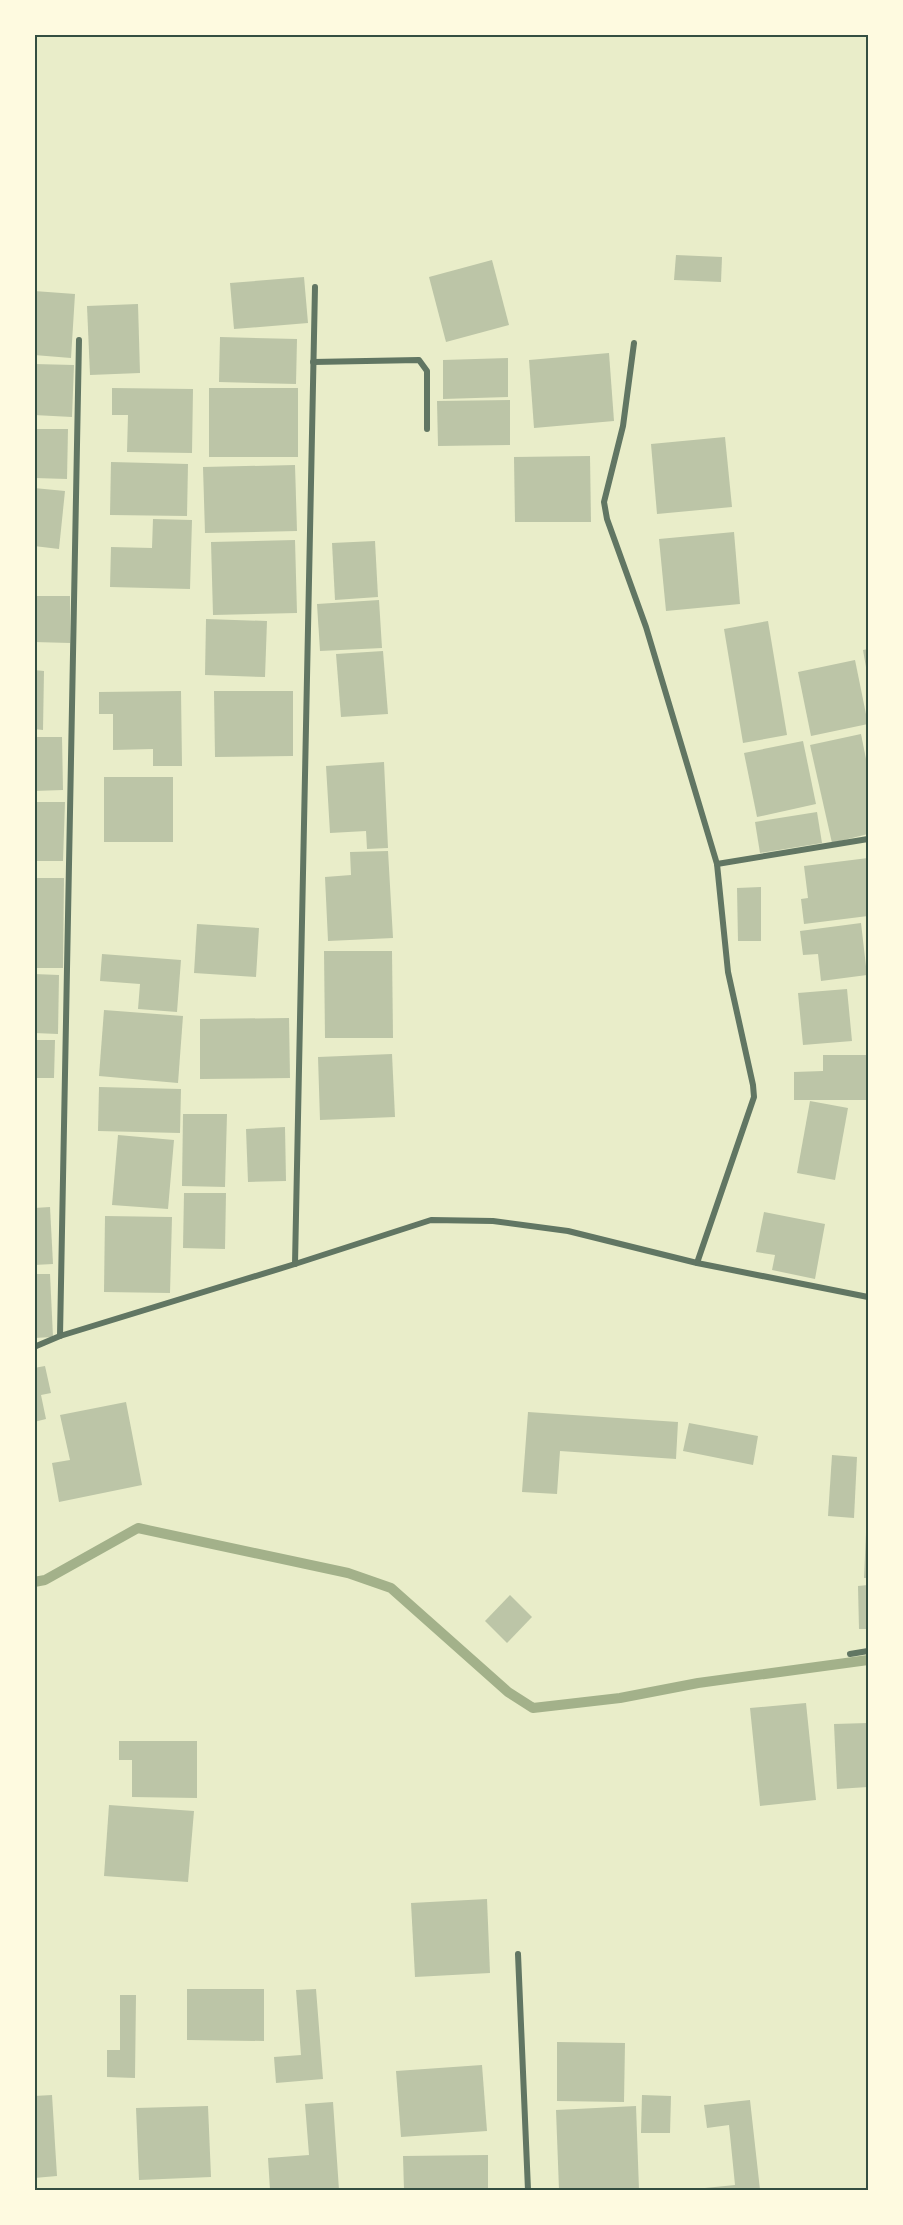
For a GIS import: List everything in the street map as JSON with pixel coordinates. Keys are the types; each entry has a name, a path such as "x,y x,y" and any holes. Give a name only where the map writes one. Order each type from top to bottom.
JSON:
{"street":[{"path":"295,1264 315,287"},
{"path":"60,1336 79,340"},
{"path":"634,343 623,426 604,502 607,519 646,627 717,864 728,972 754,1097 696,1263"},
{"path":"314,362 419,360 427,370 427,429"},
{"path":"717,864 868,839"},
{"path":"34,1347 60,1336 431,1220 493,1221 568,1231 696,1263 868,1297"},
{"path":"850,1654 868,1651"},
{"path":"518,1954 528,2190"}],"building":[{"path":"676,255 722,257 721,282 674,280"},
{"path":"492,260 509,325 446,342 429,277"},
{"path":"304,277 308,323 234,329 230,283"},
{"path":"34,291 75,294 71,358 34,355"},
{"path":"138,304 140,373 90,375 87,306"},
{"path":"220,337 297,339 296,384 219,382"},
{"path":"609,353 614,421 534,428 529,360"},
{"path":"508,358 508,397 443,399 443,360"},
{"path":"34,364 74,365 72,417 34,415"},
{"path":"112,388 193,389 192,453 127,452 128,415 112,415"},
{"path":"209,388 298,388 298,457 209,457"},
{"path":"510,400 510,445 438,446 437,401"},
{"path":"34,429 68,429 67,479 34,478"},
{"path":"725,437 732,507 657,514 651,444"},
{"path":"590,456 591,522 515,522 514,457"},
{"path":"111,462 188,464 187,516 110,515"},
{"path":"295,465 297,531 205,533 203,467"},
{"path":"34,488 65,491 59,549 34,546"},
{"path":"153,519 192,520 190,589 110,587 111,547 152,548"},
{"path":"734,532 740,604 666,611 659,539"},
{"path":"295,540 297,613 213,615 211,542"},
{"path":"375,541 378,597 335,600 332,543"},
{"path":"34,596 70,596 70,643 34,642"},
{"path":"379,600 382,648 320,651 317,604"},
{"path":"206,619 267,621 265,677 205,675"},
{"path":"768,621 787,735 743,743 724,629"},
{"path":"868,649 868,673 867,673 863,650"},
{"path":"383,651 388,714 341,717 336,654"},
{"path":"855,660 868,724 811,736 798,672"},
{"path":"34,670 44,671 43,730 34,729"},
{"path":"181,691 182,766 153,766 153,749 113,750 113,714 99,714 99,692"},
{"path":"214,691 293,691 293,756 215,757"},
{"path":"861,734 868,769 868,834 832,843 810,745"},
{"path":"34,737 62,737 63,790 34,791"},
{"path":"803,741 816,804 757,817 744,753"},
{"path":"384,762 388,848 367,849 366,831 330,833 326,766"},
{"path":"104,777 173,777 173,842 104,842"},
{"path":"34,802 65,802 63,861 34,861"},
{"path":"817,812 822,843 760,853 755,822"},
{"path":"388,851 393,938 328,941 325,877 351,875 350,852"},
{"path":"868,858 868,916 804,924 801,899 808,898 804,866"},
{"path":"34,878 64,878 63,968 34,968"},
{"path":"761,887 761,941 738,941 737,888"},
{"path":"861,923 867,975 821,981 818,954 803,955 800,931"},
{"path":"197,924 259,928 256,977 194,973"},
{"path":"324,951 392,951 393,1038 325,1038"},
{"path":"102,954 181,960 177,1012 138,1009 140,984 100,981"},
{"path":"34,974 59,975 58,1034 34,1033"},
{"path":"847,989 852,1041 803,1045 798,993"},
{"path":"104,1010 183,1016 178,1083 99,1076"},
{"path":"289,1018 290,1078 200,1079 200,1019"},
{"path":"34,1040 55,1040 54,1078 34,1078"},
{"path":"392,1054 395,1117 320,1120 318,1057"},
{"path":"823,1055 868,1055 868,1100 794,1100 794,1072 823,1071"},
{"path":"99,1087 181,1089 180,1133 98,1131"},
{"path":"810,1101 848,1108 835,1180 797,1173"},
{"path":"183,1114 227,1114 225,1187 182,1186"},
{"path":"285,1127 286,1181 248,1182 246,1129"},
{"path":"118,1135 174,1140 168,1209 112,1205"},
{"path":"184,1193 226,1193 225,1249 183,1248"},
{"path":"50,1207 53,1264 34,1265 34,1208"},
{"path":"764,1212 825,1224 815,1279 772,1270 775,1255 756,1252"},
{"path":"105,1216 172,1217 170,1293 104,1292"},
{"path":"34,1274 50,1274 53,1337 34,1338"},
{"path":"45,1366 51,1393 41,1395 46,1419 34,1422 34,1368"},
{"path":"126,1402 142,1485 59,1502 52,1463 70,1460 60,1415"},
{"path":"528,1412 678,1422 676,1459 560,1451 557,1494 522,1492"},
{"path":"689,1423 758,1436 753,1465 683,1451"},
{"path":"832,1455 857,1457 854,1518 828,1516"},
{"path":"866,1533 868,1533 868,1578 864,1578"},
{"path":"868,1585 868,1629 859,1629 858,1586"},
{"path":"510,1595 532,1617 507,1643 485,1621"},
{"path":"806,1703 816,1800 760,1806 750,1708"},
{"path":"868,1723 868,1787 837,1789 834,1724"},
{"path":"119,1741 197,1741 197,1798 132,1797 132,1760 119,1760"},
{"path":"109,1805 194,1811 188,1882 104,1876"},
{"path":"487,1899 490,1973 415,1977 411,1903"},
{"path":"187,1989 264,1989 264,2041 187,2040"},
{"path":"316,1989 323,2079 276,2083 274,2057 301,2055 296,1990"},
{"path":"120,1995 136,1995 135,2078 107,2077 107,2050 120,2050"},
{"path":"557,2042 625,2043 624,2102 557,2101"},
{"path":"482,2065 487,2131 401,2137 396,2071"},
{"path":"52,2095 57,2176 34,2178 34,2096"},
{"path":"642,2095 671,2096 670,2133 641,2133"},
{"path":"750,2100 760,2190 706,2190 705,2188 735,2185 729,2125 707,2128 704,2105"},
{"path":"333,2102 339,2190 270,2190 268,2158 309,2155 305,2104"},
{"path":"208,2106 211,2177 139,2180 136,2108"},
{"path":"636,2106 639,2190 559,2190 556,2110"},
{"path":"488,2155 488,2190 404,2190 403,2156"}],"waterway":[{"path":"34,1582 45,1580 138,1528 348,1573 391,1588 508,1692 533,1708 620,1698 698,1683 868,1660"}]}
